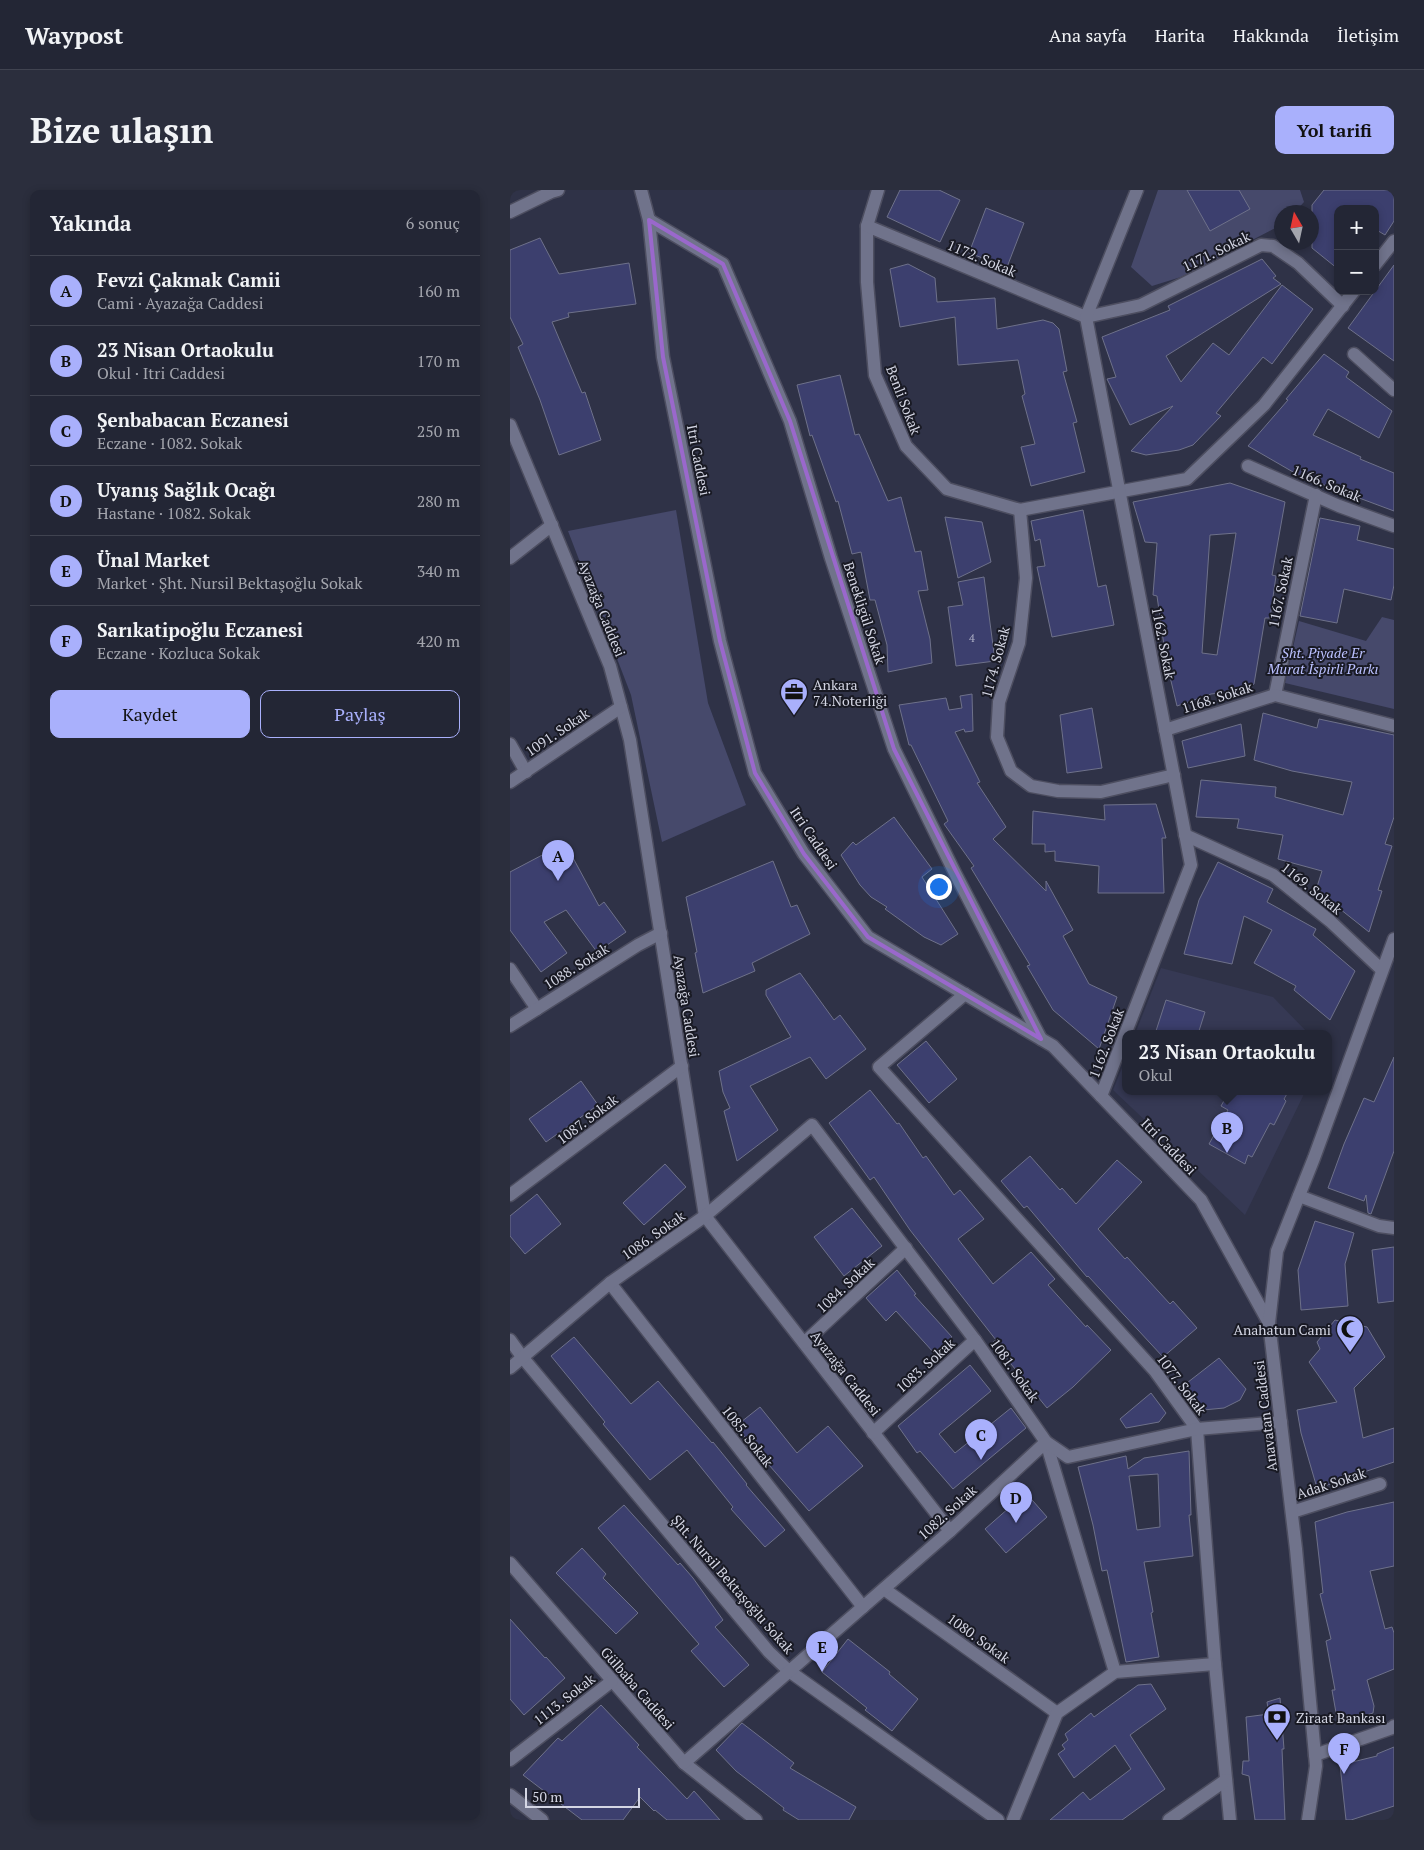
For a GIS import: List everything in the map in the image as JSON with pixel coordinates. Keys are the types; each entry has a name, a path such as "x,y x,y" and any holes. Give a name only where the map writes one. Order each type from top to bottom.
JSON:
{"street":[{"path":"510,212 558,190"},
{"name":"Itri Caddesi","path":"641,190 649,220 665,367 720,641 755,773 804,854 868,937 1054,1046 1201,1200 1269,1323"},
{"name":"Benli Sokak","path":"878,190 867,226 867,282 875,375 906,446 947,489 1020,510 1187,479 1264,405 1351,295"},
{"path":"1086,317 1137,190"},
{"name":"Benekligül Sokak","path":"649,220 723,264 790,421 831,558 894,749 955,873 1041,1039"},
{"name":"1172. Sokak","path":"867,226 1086,317"},
{"path":"1379,260 1394,241"},
{"name":"1171. Sokak","path":"1086,317 1141,305 1261,245 1273,246 1298,263 1343,306"},
{"name":"1162. Sokak","path":"1086,317 1191,865 1127,1030"},
{"path":"1354,354 1394,390"},
{"name":"Ayazağa Caddesi","path":"510,425 610,666 630,740 705,1216 950,1531"},
{"name":"1166. Sokak","path":"1248,466 1394,526"},
{"name":"1167. Sokak","path":"1275,695 1316,495"},
{"name":"1174. Sokak","path":"1020,510 1026,578 1019,643 999,702 997,737 1012,771 1032,786 1058,791 1101,792 1174,775"},
{"path":"510,558 552,525"},
{"name":"1168. Sokak","path":"1165,730 1275,695 1394,726"},
{"name":"1091. Sokak","path":"510,782 621,707"},
{"path":"510,744 526,772"},
{"name":"1169. Sokak","path":"1185,835 1273,875 1330,921 1382,970"},
{"name":"1088. Sokak","path":"510,1026 660,933"},
{"name":"Anavatan Caddesi","path":"1308,1820 1316,1766 1292,1512 1269,1323 1277,1251 1394,938"},
{"path":"510,970 537,1009"},
{"name":"1077. Sokak","path":"965,994 879,1067 1155,1371 1198,1429 1215,1664 1230,1820"},
{"name":"1162. Sokak","path":"1101,1096 1122,1042"},
{"name":"1087. Sokak","path":"510,1195 682,1066"},
{"name":"1086. Sokak","path":"510,1368 610,1283 705,1216 812,1125"},
{"name":"1081. Sokak","path":"812,1125 975,1340 1046,1442 1115,1672"},
{"path":"1299,1196 1379,1226 1394,1228"},
{"name":"1084. Sokak","path":"804,1343 906,1248"},
{"name":"1085. Sokak","path":"610,1283 863,1607"},
{"name":"Şht. Nursil Bektaşoğlu Sokak","path":"510,1340 769,1652 789,1671 998,1820"},
{"name":"1083. Sokak","path":"873,1433 975,1340"},
{"path":"1046,1442 1068,1456 1198,1429 1281,1422"},
{"name":"1082. Sokak","path":"684,1763 950,1531 1046,1442"},
{"name":"Adak Sokak","path":"1292,1512 1380,1484"},
{"name":"Gülbaba Caddesi","path":"510,1563 684,1763 756,1820"},
{"name":"1080. Sokak","path":"884,1588 1057,1712"},
{"path":"1013,1820 1057,1712 1115,1672 1215,1664"},
{"name":"1113. Sokak","path":"510,1760 612,1681"},
{"path":"1315,1755 1394,1726"},
{"path":"1169,1820 1226,1780"},
{"path":"510,1795 542,1820"}],"highlighted area":[{"path":"649,220 723,264 790,421 894,749 1041,1039 868,937 804,854 755,773 720,641 663,357"}],"shaded area":[{"path":"1161,968 1273,997 1305,1030 1137,1030"},
{"path":"1122,1068 1122,1095 1304,1095 1245,1215 1113,1090"}],"green space":[{"path":"1158,190 1300,190 1304,202 1301,205 1274,205 1274,229 1181,277 1152,286 1131,267"},
{"path":"676,510 708,703 746,805 662,842 631,695 568,531"},
{"name":"Şht. Piyade Er Murat İspirli Parkı","path":"1382,617 1394,620 1394,709 1285,683 1299,621 1366,641"}],"building":[{"path":"900,190 939,190 960,200 940,242 887,217"},
{"path":"1187,190 1239,190 1250,209 1210,231"},
{"path":"1324,190 1394,190 1394,221 1385,235 1379,231 1379,205 1334,205 1334,266 1314,250 1319,250 1319,205 1312,205"},
{"path":"986,208 1024,223 1007,267 969,253"},
{"path":"540,238 559,274 629,263 636,304 568,313 569,317 552,322 582,393 585,392 601,440 559,455 540,400 518,347 523,344 510,317 510,250"},
{"path":"1262,259 1276,276 1273,278 1281,284 1166,356 1181,382 1213,343 1229,355 1282,285 1313,309 1272,364 1263,357 1216,413 1221,416 1193,445 1179,450 1146,455 1131,451 1173,406 1130,425 1107,379 1116,377 1102,337 1170,310 1168,306"},
{"path":"908,264 935,278 937,302 995,298 997,329 1043,320 1053,323 1059,329 1067,371 1063,372 1077,422 1073,423 1085,472 1031,486 1021,447 1035,444 1022,396 1025,394 1018,360 958,365 955,317 900,327 890,269"},
{"path":"1394,265 1394,361 1348,328 1372,295 1379,295 1379,286"},
{"path":"1324,354 1349,372 1346,377 1392,411 1379,438 1328,409 1313,435 1361,457 1360,459 1394,473 1394,511 1300,476 1248,446 1288,400 1286,399"},
{"path":"840,375 855,435 859,434 888,501 901,497 915,552 921,551 928,590 918,591 930,639 932,663 888,672 887,645 875,600 870,600 861,552 852,554 838,501 836,502 812,435 810,436 797,385"},
{"path":"1230,483 1285,502 1272,575 1276,576 1270,618 1265,618 1254,684 1247,690 1211,694 1177,706 1166,660 1157,596 1153,595 1157,543 1145,542 1133,502","holes":["1236,533 1217,655 1202,653 1210,535"]},
{"path":"1083,510 1098,587 1106,585 1114,625 1052,637 1037,567 1045,566 1040,539 1035,541 1031,521"},
{"path":"945,517 982,522 991,562 958,578"},
{"path":"1320,518 1360,526 1357,540 1394,549 1394,585 1391,600 1344,589 1337,623 1300,616"},
{"path":"984,577 995,661 956,666 948,607 963,605 958,582"},
{"path":"972,694 973,731 965,732 964,729 955,732 980,782 977,783 1006,827 993,839 1046,891 1046,881 1073,930 1063,936 1089,984 1117,997 1099,1049 1053,1010 1027,966 1030,965 971,868 974,866 944,824 948,821 911,745 909,745 899,705 946,698 949,710 962,708 960,696"},
{"path":"1092,708 1102,768 1067,773 1060,715"},
{"path":"1263,713 1317,728 1319,719 1394,735 1394,817 1385,844 1392,846 1378,890 1382,891 1369,932 1316,890 1322,871 1278,859 1283,835 1237,828 1239,819 1196,817 1201,780 1276,787 1275,797 1343,815 1352,782 1292,771 1254,760"},
{"path":"1241,724 1245,756 1188,768 1182,741"},
{"path":"1156,804 1166,838 1162,838 1164,893 1098,893 1099,866 1055,861 1055,851 1045,852 1045,844 1032,844 1033,811 1105,820 1104,805"},
{"path":"894,817 932,869 922,877 958,934 941,945 924,937 885,909 887,907 871,897 860,885 841,855 853,842 856,845"},
{"path":"565,843 599,906 604,902 626,932 597,952 566,910 544,922 567,953 541,972 510,930 510,872"},
{"path":"773,861 791,907 797,905 810,934 752,963 755,971 703,993 686,897"},
{"path":"1218,862 1273,889 1267,902 1316,929 1313,935 1355,971 1330,1020 1294,990 1296,986 1254,963 1272,930 1244,916 1232,964 1184,954 1199,900"},
{"path":"800,973 834,1020 840,1015 866,1049 826,1079 810,1057 750,1086 778,1130 737,1161 724,1111 730,1108 723,1092 719,1071 791,1037 766,995 766,990"},
{"path":"1166,1000 1205,1012 1199,1030 1156,1030"},
{"path":"926,1041 957,1079 929,1103 897,1065"},
{"path":"1394,1057 1394,1151 1371,1214 1368,1213 1366,1195 1364,1201 1328,1188 1364,1098 1374,1102"},
{"path":"581,1081 598,1105 546,1142 529,1119"},
{"path":"870,1090 897,1124 899,1123 923,1158 926,1156 954,1195 960,1190 984,1219 958,1239 993,1284 1031,1252 1055,1279 1048,1285 1086,1327 1087,1325 1111,1350 1073,1387 1047,1408 993,1342 996,1340 910,1230 874,1177 870,1180 829,1123"},
{"path":"1227,1095 1286,1095 1284,1099 1286,1101 1274,1125 1270,1123 1252,1157 1248,1155 1245,1164 1209,1144 1228,1110 1221,1106"},
{"path":"1030,1156 1060,1190 1062,1188 1076,1204 1117,1160 1142,1182 1098,1229 1125,1259 1127,1257 1170,1304 1173,1301 1197,1328 1163,1357 1087,1277 1027,1206 1024,1208 1001,1181"},
{"path":"665,1164 686,1187 644,1225 623,1203"},
{"path":"537,1194 561,1224 525,1254 510,1236 510,1216"},
{"path":"852,1208 882,1246 844,1276 814,1237"},
{"path":"1315,1221 1354,1233 1345,1264 1348,1306 1301,1310 1298,1270"},
{"path":"1394,1247 1394,1301 1378,1303 1372,1250"},
{"path":"897,1270 916,1294 914,1295 952,1337 934,1353 896,1311 886,1321 866,1298"},
{"path":"1335,1320 1367,1327 1385,1357 1354,1388 1363,1438 1394,1428 1394,1462 1358,1474 1358,1476 1317,1488 1301,1433 1297,1410 1337,1402 1309,1362 1320,1349 1317,1342"},
{"path":"574,1337 631,1404 658,1381 713,1442 746,1485 785,1530 765,1547 731,1509 733,1507 687,1450 650,1480 603,1424 605,1422 551,1356"},
{"path":"1219,1358 1246,1389 1240,1400 1224,1408 1203,1410 1183,1386"},
{"path":"970,1365 991,1391 939,1434 955,1453 1011,1408 1026,1428 953,1489 920,1451 917,1453 898,1426"},
{"path":"1151,1393 1166,1413 1159,1422 1126,1428 1120,1419"},
{"path":"760,1407 797,1453 828,1426 863,1466 809,1511 768,1466 736,1426"},
{"path":"1189,1451 1191,1515 1189,1515 1193,1556 1144,1562 1159,1657 1126,1662 1107,1570 1102,1571 1093,1525 1078,1467 1126,1456 1128,1469 1144,1458","holes":["1158,1474 1160,1527 1137,1530 1129,1476"]},
{"path":"1026,1493 1047,1517 1006,1553 985,1529"},
{"path":"1394,1502 1394,1566 1370,1571 1385,1629 1392,1627 1394,1633 1394,1669 1367,1680 1374,1706 1373,1713 1338,1724 1332,1690 1335,1690 1326,1641 1331,1639 1320,1594 1323,1593 1315,1522 1347,1512"},
{"path":"624,1505 678,1565 680,1563 693,1578 723,1620 715,1627 749,1665 724,1687 691,1651 699,1644 598,1528"},
{"path":"582,1548 606,1574 603,1578 638,1613 616,1634 556,1573"},
{"path":"510,1619 565,1678 524,1715 510,1699"},
{"path":"848,1639 890,1672 889,1674 918,1699 892,1731 822,1672"},
{"path":"1151,1684 1166,1709 1130,1735 1165,1789 1122,1820 1050,1820 1083,1792 1090,1800 1131,1769 1115,1745 1074,1778 1058,1754 1065,1749 1062,1745 1068,1740 1065,1734 1091,1713 1094,1717 1138,1685"},
{"path":"1280,1698 1284,1749 1282,1749 1285,1820 1255,1820 1249,1776 1242,1774 1243,1761 1249,1761 1246,1717 1269,1714 1267,1702"},
{"path":"601,1705 639,1745 637,1747 687,1799 694,1791 720,1820 667,1820 654,1811 640,1797 623,1820 582,1820 523,1775 558,1738 562,1741"},
{"path":"742,1723 794,1763 790,1768 856,1807 849,1820 799,1820 783,1810 784,1808 736,1771 716,1750"},
{"path":"1394,1747 1394,1806 1346,1820 1340,1765 1377,1756 1377,1754"}],"place":[{"name":"Ankara 74.Noterliği","path":"794,716"},
{"name":"Fevzi Çakmak Camii","path":"558,881"},
{"name":"23 Nisan Ortaokulu","path":"1227,1153"},
{"name":"Anahatun Cami","path":"1350,1353"},
{"name":"Şenbabacan Eczanesi","path":"981,1460"},
{"name":"Uyanış Sağlık Ocağı","path":"1016,1523"},
{"name":"Ünal Market","path":"822,1672"},
{"name":"Ziraat Bankası","path":"1277,1741"},
{"name":"Sarıkatipoğlu Eczanesi","path":"1344,1774"}]}
